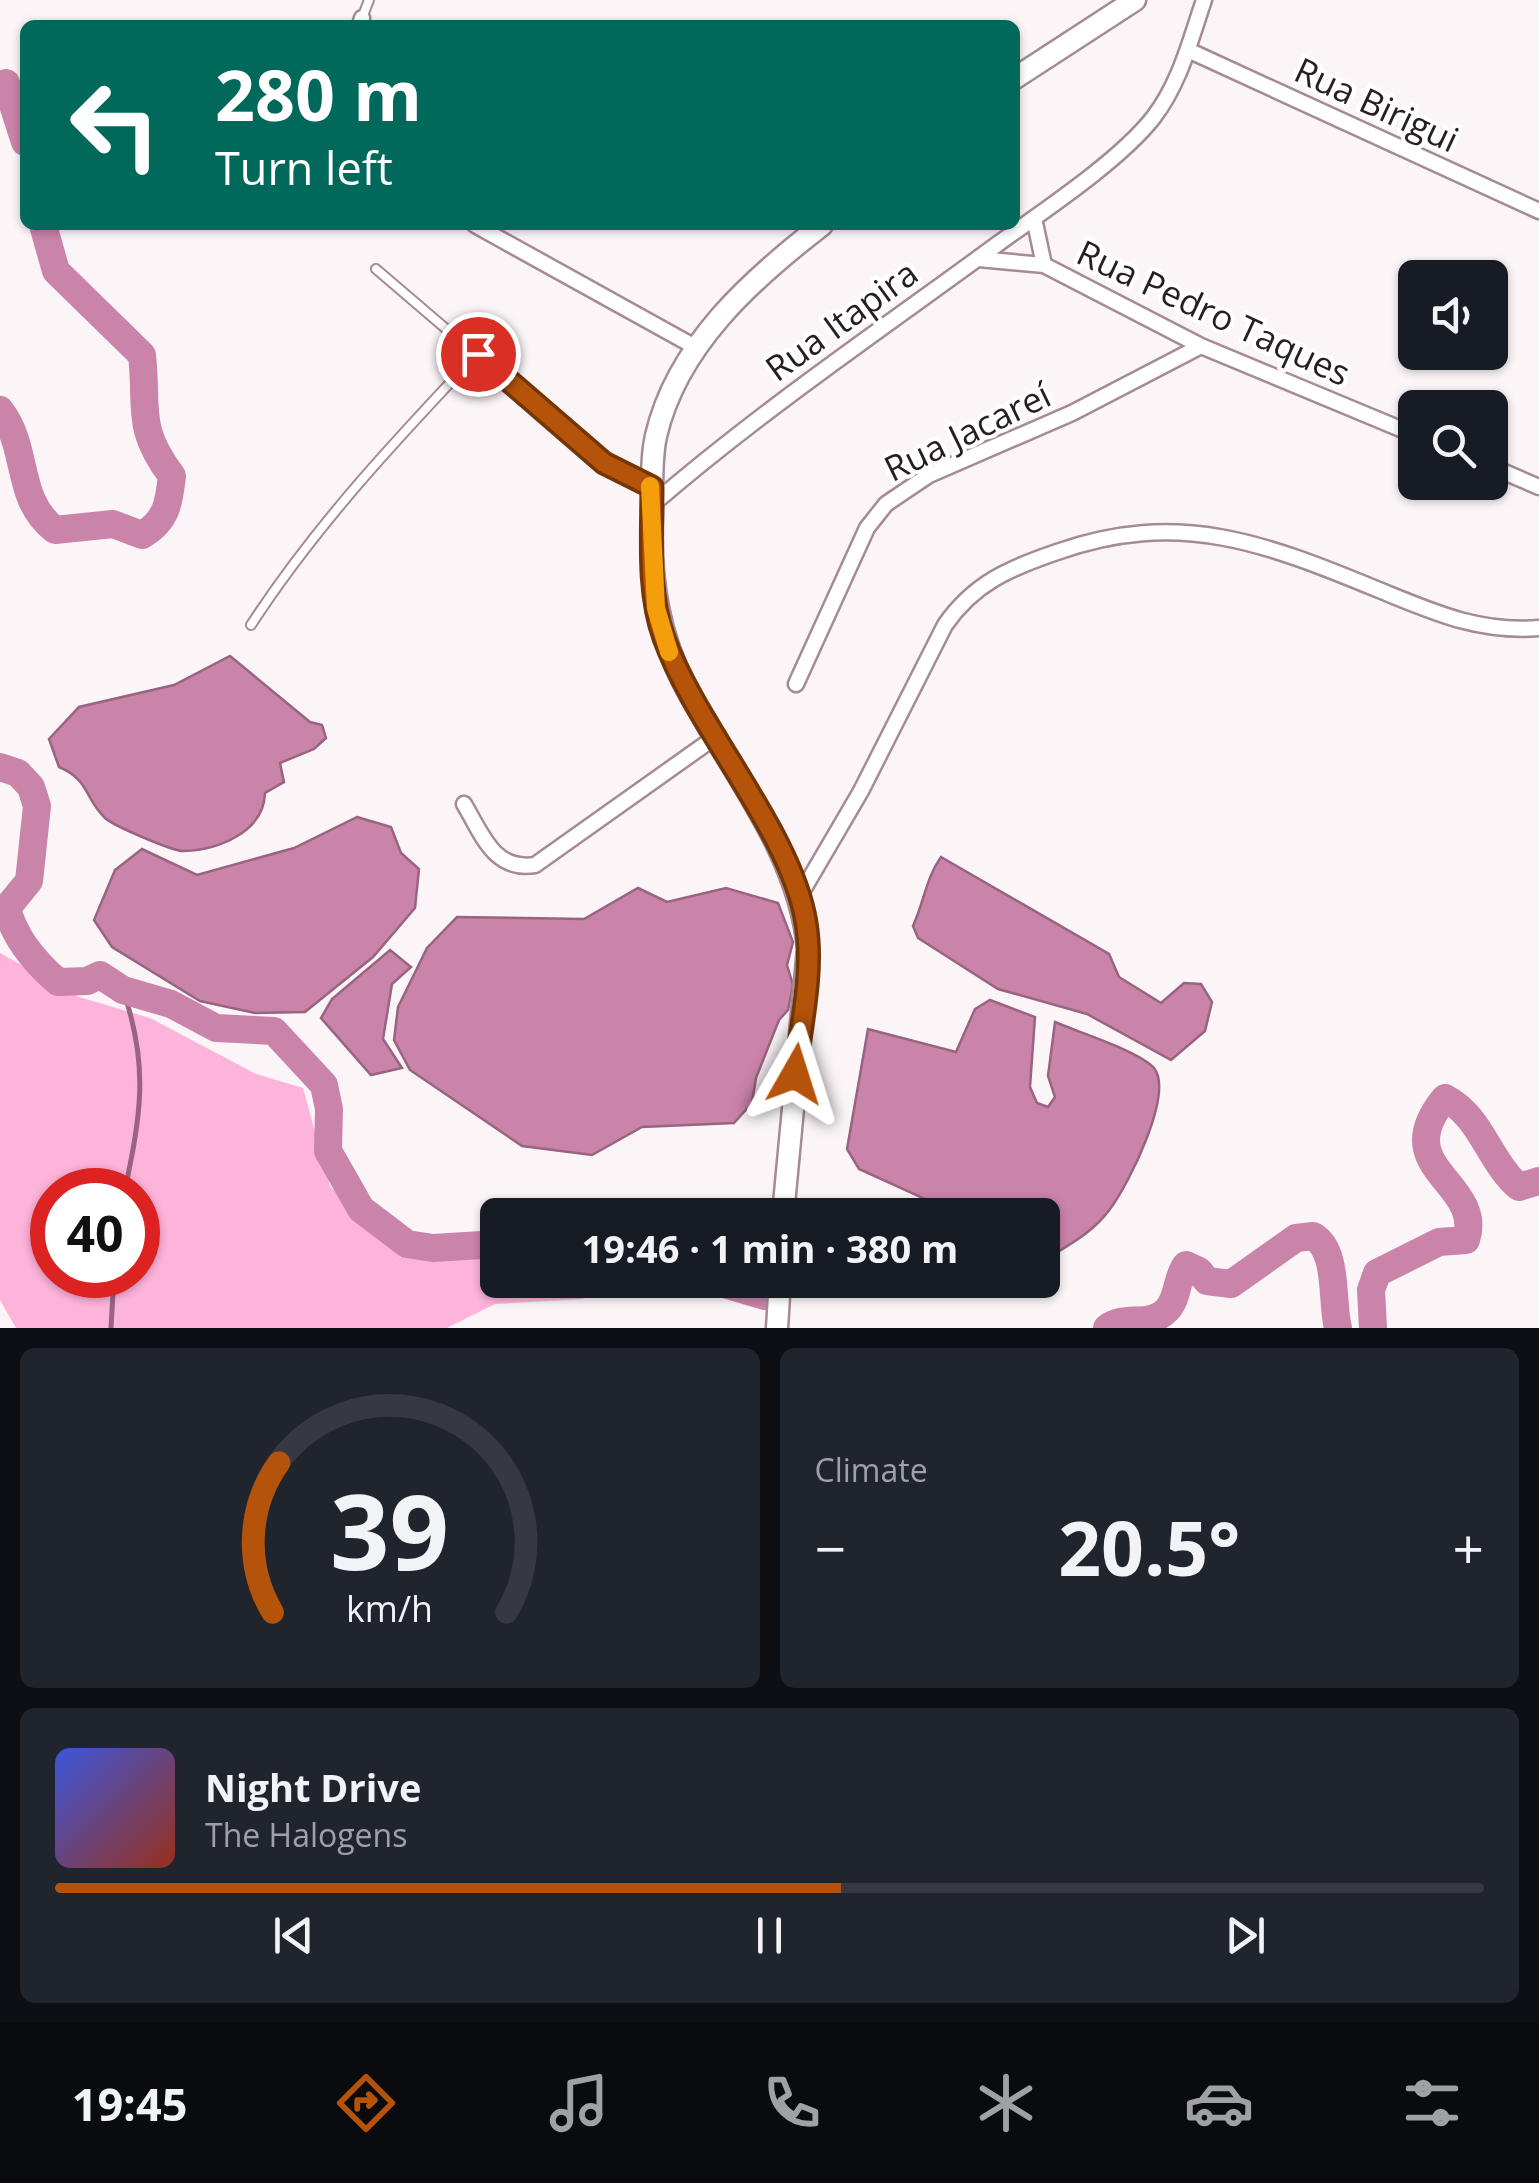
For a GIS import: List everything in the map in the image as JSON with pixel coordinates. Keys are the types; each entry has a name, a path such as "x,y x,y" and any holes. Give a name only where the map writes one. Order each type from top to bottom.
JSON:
{"street":[{"path":"1020,75 1135,0"},
{"name":"Rua Itapira","path":"1020,228 1138,136 1156,115 1190,51 1204,0"},
{"name":"Rua Birigui","path":"1190,51 1539,211"},
{"name":"Rua Pedro Taques","path":"1034,218 1044,264"},
{"path":"483,230 697,348"},
{"path":"785,1198 808,949 799,897 662,634 655,594 652,496 656,437 697,348 741,292 816,230"},
{"name":"Rua Itapira","path":"652,496 1018,230"},
{"name":"Rua Pedro Taques","path":"978,259 1044,264 1201,346 1398,428"},
{"name":"Rua Jacareí","path":"796,684 867,528 886,504 930,475 1072,413 1201,346"},
{"path":"1508,473 1539,486"},
{"path":"799,897 946,625 960,604 1005,570 1110,534 1162,530 1203,533 1292,557 1451,619 1508,630 1539,628"},
{"path":"464,804 498,860 514,868 535,865 714,738"},
{"path":"778,1328 779,1298"}],"lane":[{"path":"376,269 604,463 652,496"},
{"path":"250,625 330,514 478,354"}],"shaded area":[{"path":"230,656 310,722 322,725 326,738 314,749 280,763 284,782 265,793 257,818 237,836 211,847 178,850 143,838 105,818 82,784 59,767 49,739 79,707 174,685"},
{"path":"357,817 391,827 401,853 419,869 415,908 373,957 305,1012 255,1013 200,1001 112,947 94,920 115,870 142,849 197,875 294,848"},
{"path":"941,857 1109,954 1119,977 1161,1003 1184,983 1201,984 1212,1002 1205,1031 1171,1060 1087,1014 998,989 918,938 913,926"},
{"path":"638,888 667,902 726,888 778,903 793,942 787,965 793,985 788,1010 779,1020 756,1078 752,1103 734,1123 642,1127 592,1155 522,1146 410,1070 394,1040 398,1007 427,948 457,917 584,919"},
{"path":"390,950 411,967 392,984 383,1039 402,1068 371,1075 321,1018 332,999"},
{"path":"0,953 79,997 150,1018 256,1074 303,1088 330,1186 400,1257 480,1251 480,1298 584,1299 495,1304 447,1328 16,1328 0,1300"},
{"path":"990,1000 1035,1017 1030,1087 1037,1103 1048,1107 1055,1097 1048,1076 1055,1022 1135,1055 1154,1068 1159,1080 1147,1138 1118,1197 1088,1232 1060,1250 1060,1198 923,1198 859,1169 847,1149 868,1029 956,1052 975,1009"}],"waterway":[{"path":"0,85 6,83 20,126"},
{"path":"0,410 15,441 33,503 55,530 113,524 142,535 162,517 172,476 148,430 142,355 56,271 44,230"},
{"path":"0,767 18,773 31,787 37,806 29,881 7,908 20,939 50,975 58,982 87,981 100,975 123,990 171,1004 216,1028 274,1031 324,1085 329,1109 328,1151 361,1209 407,1244 433,1248 480,1245"},
{"path":"123,990 137,1042 140,1090 129,1168"},
{"path":"1373,1328 1371,1290 1377,1273 1439,1242 1466,1240 1468,1220 1462,1203 1431,1159 1426,1142 1430,1122 1445,1098 1468,1116 1500,1166 1519,1187 1539,1181"},
{"path":"1107,1328 1153,1318 1167,1310 1186,1265 1199,1271 1207,1281 1231,1284 1296,1238 1313,1236 1327,1253 1338,1328"},
{"path":"111,1328 113,1298"}],"slow traffic":[{"path":"650,486 656,608 669,652"}],"route":[{"path":"478,354 604,463 652,487 651,536 656,608 662,634 687,688 787,868 806,921 808,949 795,1074"}]}
